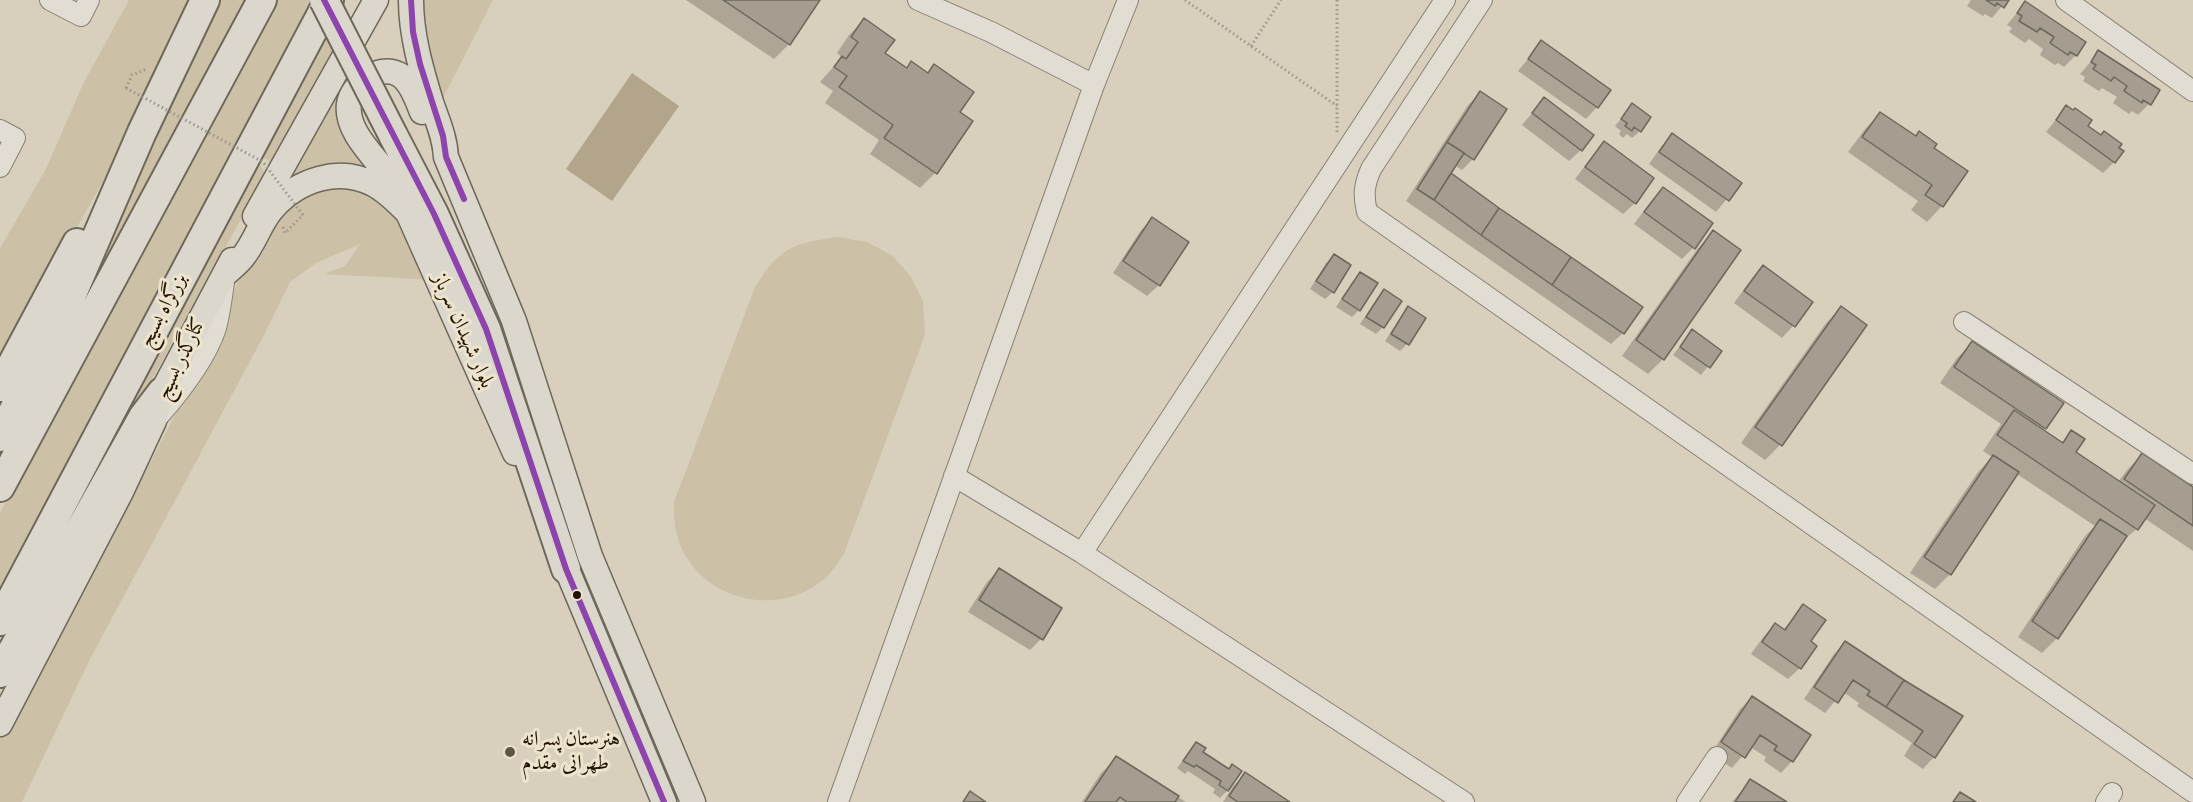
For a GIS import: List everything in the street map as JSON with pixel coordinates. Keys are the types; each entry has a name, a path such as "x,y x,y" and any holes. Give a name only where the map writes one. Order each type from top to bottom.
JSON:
{"highway":[{"path":"0,437 66,308 142,132 205,0"},
{"path":"0,487 262,0"},
{"path":"324,0 443,234 486,329 566,569"},
{"name":"بزرگراه بسیج","path":"0,621 329,0"},
{"path":"0,387 62,268 142,132"},
{"path":"0,673 142,417 162,392"}],"main road":[{"name":"کنارگذر بسیج","path":"0,724 121,492 154,421 162,392 278,173 376,0"},
{"path":"411,0 413,32 443,136 446,156 514,321 590,556 693,802"},
{"path":"408,213 394,180 360,138 349,117 351,97 359,83 372,75 398,73 407,81 438,146 446,156"},
{"name":"بلوار شهیدان سرباز","path":"225,274 242,258 274,206 292,191 310,181 343,176 357,178 383,190 408,213 444,289 566,569 664,802"}],"street":[{"path":"50,0 85,8"},
{"path":"918,0 991,32 1094,85"},
{"path":"838,802 1094,85 1128,0"},
{"path":"1082,553 1445,0"},
{"path":"1482,0 1371,169 1363,197 1367,212 2193,792"},
{"path":"2066,0 2193,91"},
{"path":"0,167 8,134"},
{"path":"154,421 172,401 210,341 216,328 225,274"},
{"path":"1964,322 2193,474"},
{"path":"954,476 1082,553 1464,802"},
{"path":"1686,802 1717,757"}],"path":[{"path":"1185,0 1337,106"},
{"path":"1251,46 1281,0"},
{"path":"1337,0 1337,164"},
{"path":"144,70 132,75 126,88 263,162 303,215 285,232"}],"shaded area":[{"path":"129,0 196,0 129,136 0,369 0,248 45,171 84,82"},
{"path":"214,0 247,0 0,460 71,315"},
{"path":"274,0 311,0 0,587 0,513"},
{"path":"424,0 493,0 440,104 426,25"},
{"path":"329,29 340,51 274,170 268,160 258,156"},
{"path":"347,67 353,77 346,86 389,180 300,181 281,179"},
{"path":"632,73 679,106 612,201 566,169"},
{"path":"254,162 261,166 266,175 174,339 0,661 0,641"},
{"path":"344,183 388,201 433,280 324,274 345,266 360,244 316,263 290,282 263,337 90,659 22,802 0,802 0,738 150,463 220,328 238,280 270,222 296,194"},
{"path":"838,237 867,242 893,256 911,277 923,301 925,335 844,554 827,577 807,591 788,598 749,599 712,584 697,571 685,555 677,536 674,502 755,287 772,263 789,249 810,242"}],"building":[{"path":"723,0 820,0 790,45"},
{"path":"1986,0 2009,0 2004,8 1997,3 1995,6"},
{"path":"2025,1 2086,42 2077,56 2070,52 2068,55 2050,43 2054,37 2040,28 2037,32 2019,21 2022,16 2017,13"},
{"path":"864,18 895,40 885,53 907,68 911,61 928,73 934,64 974,92 960,112 973,121 937,174 884,138 893,125 839,87 847,76 834,67 842,56 846,59 858,42 851,37"},
{"path":"1541,40 1611,90 1598,108 1528,59"},
{"path":"2098,50 2160,90 2151,105 2143,100 2142,103 2124,91 2127,86 2114,77 2111,81 2093,69 2096,65 2091,62"},
{"path":"1480,91 1507,109 1474,160 1447,142"},
{"path":"1544,97 1594,135 1582,151 1532,113"},
{"path":"1632,103 1651,117 1641,132 1634,127 1632,131 1621,119"},
{"path":"2066,105 2073,110 2075,108 2092,120 2088,126 2101,135 2104,131 2122,144 2119,148 2124,151 2115,163 2056,120"},
{"path":"1880,112 1916,136 1919,131 1937,144 1934,148 1968,171 1943,207 1925,195 1932,185 1862,137"},
{"path":"1672,133 1742,183 1729,201 1659,152"},
{"path":"1604,141 1654,178 1636,204 1585,167"},
{"path":"1447,142 1464,153 1434,200 1417,189"},
{"path":"1451,173 1499,208 1481,235 1434,200"},
{"path":"1663,187 1713,223 1695,249 1644,212"},
{"path":"1499,208 1571,257 1552,285 1481,235"},
{"path":"1152,217 1189,242 1160,286 1123,261"},
{"path":"1713,230 1741,250 1664,360 1636,340"},
{"path":"1334,254 1351,265 1334,293 1316,281"},
{"path":"1571,257 1643,307 1624,334 1552,285"},
{"path":"1763,265 1813,302 1795,327 1744,291"},
{"path":"1360,272 1378,283 1360,311 1342,299"},
{"path":"1384,289 1402,301 1384,328 1366,317"},
{"path":"1408,306 1426,318 1409,345 1391,334"},
{"path":"1841,306 1867,325 1782,446 1755,427"},
{"path":"1692,329 1722,351 1710,368 1680,347"},
{"path":"1972,341 2064,403 2046,429 1954,367"},
{"path":"2014,410 2063,443 2071,430 2085,439 2076,452 2155,505 2138,530 1997,435"},
{"path":"2142,453 2193,487 2193,526 2124,479"},
{"path":"1993,455 2019,472 1951,575 1924,557"},
{"path":"2100,519 2127,536 2058,639 2032,621"},
{"path":"999,568 1062,608 1043,640 979,600"},
{"path":"1803,604 1826,620 1811,641 1817,646 1801,669 1762,642 1775,623 1785,630"},
{"path":"1845,641 1904,680 1886,707 1867,695 1870,691 1853,680 1838,703 1814,687"},
{"path":"1904,680 1963,716 1935,758 1914,744 1923,731 1886,707"},
{"path":"1752,696 1811,735 1793,762 1774,750 1777,746 1760,735 1745,758 1721,742"},
{"path":"1196,742 1206,748 1203,752 1229,769 1232,764 1242,771 1228,791 1219,785 1221,781 1196,765 1194,767 1183,761"},
{"path":"1116,756 1179,796 1175,802 1127,802 1120,797 1116,802 1085,802"},
{"path":"1245,772 1290,802 1238,802 1229,796"},
{"path":"1750,779 1787,802 1735,802"},
{"path":"970,791 986,802 963,802"},
{"path":"1960,792 1976,802 1953,802"}],"transit line":[{"path":"324,0 434,214 486,329 566,569 664,802"},
{"path":"411,0 413,32 420,64 443,136 446,157 464,199"}],"place":[{"name":"هنرستان پسرانه طهرانی مقدم","path":"510,752"}]}
